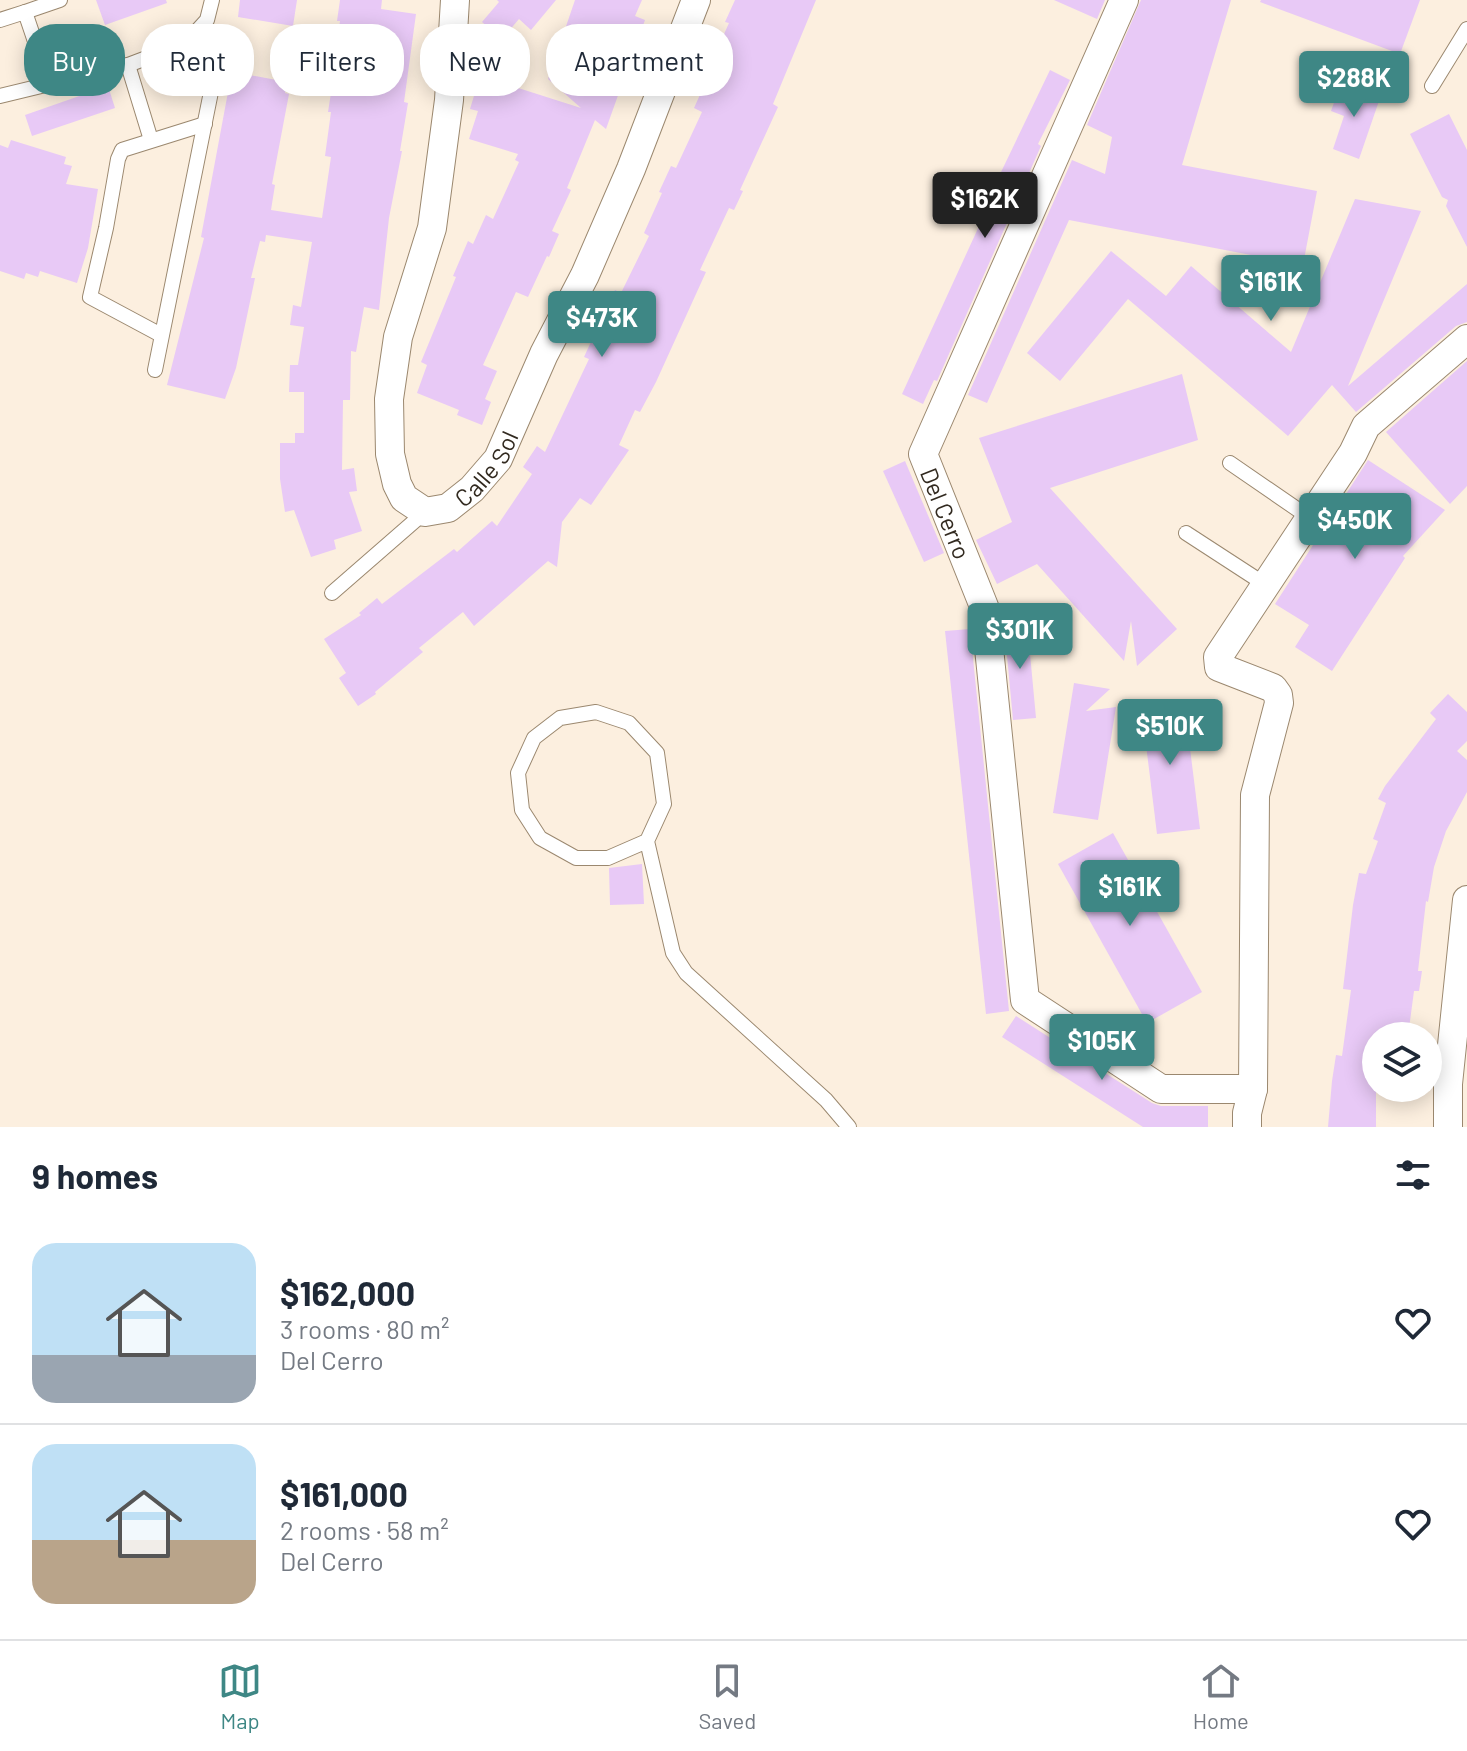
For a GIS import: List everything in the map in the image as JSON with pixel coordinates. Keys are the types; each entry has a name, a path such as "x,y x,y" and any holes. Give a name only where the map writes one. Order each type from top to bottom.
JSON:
{"street":[{"name":"Calle Sol","path":"455,0 449,100 432,228 398,337 389,399 390,454 397,484 404,498 425,512 448,508 472,489 498,459 625,182 696,0"},
{"name":"Del Cerro","path":"1124,0 923,454 985,609 1025,1000 1161,1089 1253,1089"},
{"path":"1247,1127 1253,1089 1255,795 1279,703 1273,688 1219,667 1217,661 1353,453 1366,426 1467,339"},
{"path":"1448,1127 1448,1084 1467,900"}],"lane":[{"path":"0,20 60,0"},
{"path":"125,66 186,43 207,20 212,0"},
{"path":"25,12 29,24"},
{"path":"1432,86 1467,29"},
{"path":"128,65 151,140"},
{"path":"0,96 24,90"},
{"path":"155,370 210,96"},
{"path":"161,335 90,297 118,159 122,150 205,124"},
{"path":"1230,463 1310,518"},
{"path":"332,593 425,512"},
{"path":"1186,533 1266,585"},
{"path":"647,841 608,858 576,858 540,838 522,810 518,773 534,738 560,718 596,712 629,723 657,753 664,804 647,841 673,953 686,973 826,1100 849,1127"}],"building":[{"path":"96,0 166,0 167,3 105,24"},
{"path":"240,0 297,0 293,24 238,17"},
{"path":"340,0 382,0 381,9 416,14 404,102 408,103 402,151 389,218 379,310 364,307 356,352 351,351 350,400 343,400 342,470 354,468 357,491 349,492 362,531 334,540 336,549 311,557 294,510 285,512 280,479 280,443 295,443 295,433 304,433 304,392 289,392 290,365 298,365 304,327 290,325 293,305 301,307 312,242 266,235 265,242 260,241 236,368 225,399 167,385 204,238 201,237 227,96 254,96 254,76 270,79 270,96 289,96 272,184 275,185 271,210 322,218 331,157 325,156 331,96 404,96 404,24 340,24 337,21"},
{"path":"497,0 556,0 531,30 530,24 519,19 515,24 482,22 499,2"},
{"path":"575,0 642,0 635,16 645,20 644,24 567,24"},
{"path":"735,0 816,0 773,104 778,107 740,190 743,191 734,210 729,208 700,270 706,272 656,382 640,412 635,410 619,445 629,450 591,505 580,498 562,522 557,567 548,561 474,626 463,612 419,648 423,652 358,706 339,678 346,673 324,639 361,615 359,613 377,598 382,604 454,549 457,552 492,521 497,526 532,474 523,467 537,446 545,452 589,359 584,357 615,290 621,293 649,236 644,233 662,193 659,192 671,166 676,168 702,112 694,108 699,96 733,96 733,24 725,22"},
{"path":"1054,0 1105,0 1097,19"},
{"path":"1141,0 1231,0 1182,165 1317,191 1303,265 1069,220 987,403 968,395 1072,160 1105,174 1112,137 1087,125"},
{"path":"1261,0 1420,0 1400,54"},
{"path":"1050,70 1070,80 1038,144 1041,146 937,381 934,380 923,404 902,394 980,224 977,222"},
{"path":"1341,83 1380,98 1359,159 1333,149 1344,116 1331,111"},
{"path":"530,92 581,108 567,96 618,96 606,129 595,120 567,188 571,190 552,231 559,234 549,257 528,297 516,292 483,365 497,371 485,399 491,402 482,425 457,415 459,410 417,393 427,365 421,362 468,241 473,244 486,215 493,219 519,162 515,160 518,154 469,139 478,111 470,109 474,96 530,96"},
{"path":"79,96 111,96 115,108 32,136 25,115"},
{"path":"1449,114 1467,150 1467,247 1446,206 1448,200 1442,197 1410,134"},
{"path":"11,140 66,157 64,164 72,166 66,184 98,189 88,248 77,283 40,271 38,277 26,273 24,279 0,271 0,145 8,148"},
{"path":"1355,199 1421,211 1348,386 1467,284 1467,322 1456,326 1356,412 1332,385 1288,436 1128,299 1060,381 1027,353 1111,251 1166,296 1191,266 1291,352"},
{"path":"1467,361 1467,486 1450,504 1386,432"},
{"path":"1182,374 1198,440 1050,488 1177,629 1137,666 1131,621 1124,661 1037,564 997,584 976,540 1012,522 979,438"},
{"path":"1368,460 1445,510 1403,556 1405,558 1332,671 1295,647 1309,625 1275,604"},
{"path":"905,461 944,553 924,562 883,471"},
{"path":"1027,622 1036,718 1013,720 1004,624"},
{"path":"970,629 1009,1011 986,1014 945,631"},
{"path":"1074,683 1110,689 1086,711 1116,707 1098,820 1053,813"},
{"path":"1448,694 1467,712 1467,741 1457,751 1467,760 1467,792 1446,831 1434,867 1426,901 1418,971 1422,971 1419,991 1414,991 1410,1022 1362,1022 1362,1102 1376,1102 1376,1127 1328,1127 1336,1055 1342,1056 1351,990 1343,989 1359,873 1366,874 1378,841 1373,839 1386,803 1378,799 1436,719 1430,713"},
{"path":"1184,700 1200,829 1157,834 1141,704"},
{"path":"1113,833 1202,992 1147,1023 1058,864"},
{"path":"642,864 644,904 610,905 609,868"},
{"path":"1016,1016 1152,1103 1161,1106 1208,1106 1208,1127 1143,1127 1002,1037"}]}
